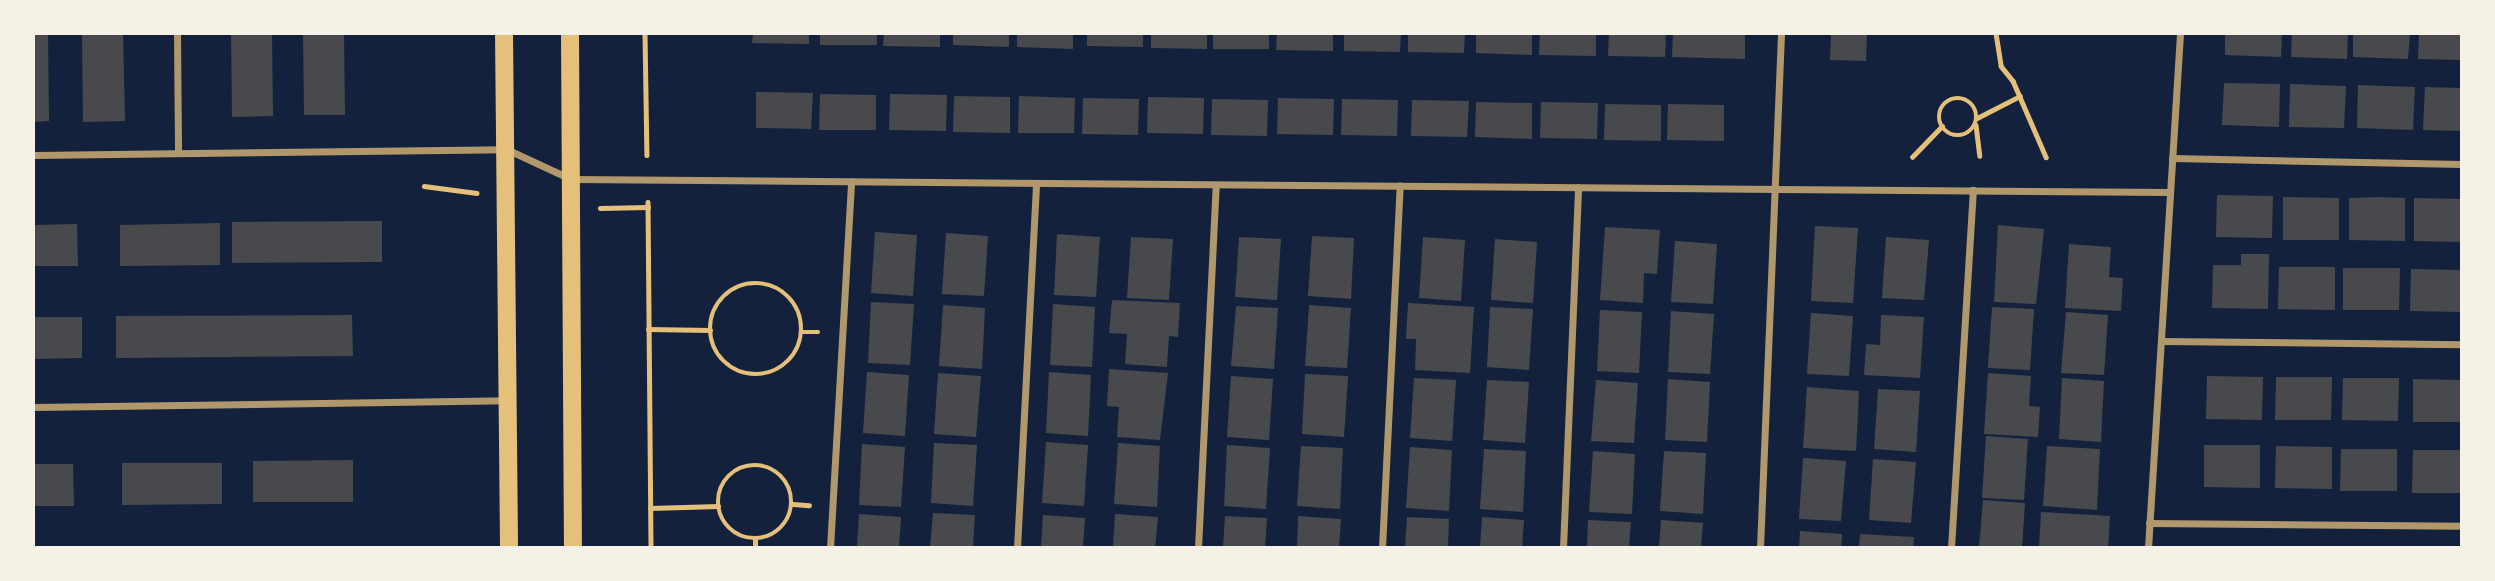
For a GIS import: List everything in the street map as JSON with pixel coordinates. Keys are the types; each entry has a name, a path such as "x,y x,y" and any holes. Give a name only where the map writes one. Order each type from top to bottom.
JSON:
{"main road":[{"path":"504,33 509,548"},
{"path":"570,33 573,548"}],"street":[{"path":"177,33 178,152"},
{"path":"1760,548 1777,188 1781,33"},
{"path":"2148,548 2180,33"},
{"path":"33,155 506,149 571,179 2170,192"},
{"path":"2172,158 2462,164"},
{"path":"830,548 850,182"},
{"path":"1017,548 1036,184"},
{"path":"1198,548 1216,185"},
{"path":"1382,548 1400,185"},
{"path":"1563,548 1578,187"},
{"path":"1951,548 1973,190"},
{"path":"2161,341 2462,344"},
{"path":"33,407 508,400"},
{"path":"2149,523 2462,526"}],"path":[{"path":"645,33 651,548"},
{"path":"1996,33 2001,66 2020,96 2046,157"},
{"path":"1942,127 1956,136 1968,133 1976,121 2020,96"},
{"path":"1912,157 1942,127 1941,108 1957,99 1969,102 1976,121 1980,156"},
{"path":"424,186 484,195"},
{"path":"598,208 648,207"},
{"path":"752,284 775,287 788,295 802,322 802,337 788,363 760,375 732,368 721,359 710,330 720,302 731,291 752,284"},
{"path":"648,328 710,330"},
{"path":"755,464 778,472 792,492 790,516 774,535 755,539 728,528 718,506 723,482 743,467 755,464"},
{"path":"650,508 718,506"},
{"path":"755,539 755,548"}],"building":[{"path":"33,33 48,33 49,121 33,122"},
{"path":"82,33 123,33 125,121 83,122"},
{"path":"231,33 272,33 273,116 232,117"},
{"path":"303,33 344,33 345,115 304,115"},
{"path":"753,33 809,33 809,44 752,43"},
{"path":"820,33 877,33 877,45 820,45"},
{"path":"884,33 940,33 940,47 883,46"},
{"path":"953,33 1009,33 1009,47 953,45"},
{"path":"1017,33 1073,33 1073,49 1017,47"},
{"path":"1087,33 1143,33 1143,47 1087,46"},
{"path":"1151,33 1207,33 1207,49 1151,48"},
{"path":"1213,33 1269,33 1269,49 1213,49"},
{"path":"1277,33 1333,33 1333,51 1276,50"},
{"path":"1344,33 1401,33 1400,52 1344,51"},
{"path":"1408,33 1465,33 1464,53 1408,52"},
{"path":"1476,33 1532,33 1532,55 1476,53"},
{"path":"1540,33 1596,33 1596,56 1539,55"},
{"path":"1609,33 1666,33 1665,57 1608,56"},
{"path":"1673,33 1745,33 1745,59 1672,57"},
{"path":"1831,33 1867,33 1866,61 1830,60"},
{"path":"2225,33 2282,33 2281,57 2225,55"},
{"path":"2292,33 2348,33 2347,59 2291,57"},
{"path":"2353,33 2410,33 2408,59 2353,57"},
{"path":"2419,33 2462,33 2462,60 2418,59"},
{"path":"2224,83 2280,84 2279,127 2222,125"},
{"path":"2290,84 2346,86 2344,128 2289,127"},
{"path":"2358,85 2415,87 2413,130 2357,128"},
{"path":"2425,87 2462,88 2462,131 2423,130"},
{"path":"756,92 813,93 811,129 756,128"},
{"path":"820,94 876,95 876,130 819,130"},
{"path":"890,94 947,95 946,131 889,130"},
{"path":"954,96 1010,97 1010,133 953,132"},
{"path":"1019,96 1075,98 1074,133 1018,133"},
{"path":"1148,97 1204,98 1203,134 1147,133"},
{"path":"1083,98 1139,99 1138,135 1082,134"},
{"path":"1278,98 1334,99 1333,135 1277,134"},
{"path":"1212,99 1268,100 1267,136 1211,135"},
{"path":"1342,99 1398,100 1397,136 1341,135"},
{"path":"1412,100 1469,101 1467,137 1411,136"},
{"path":"1476,102 1532,103 1532,139 1475,137"},
{"path":"1541,102 1598,103 1597,139 1540,138"},
{"path":"1605,104 1661,105 1661,141 1604,140"},
{"path":"1668,104 1724,105 1724,141 1667,140"},
{"path":"2217,195 2273,196 2272,238 2216,237"},
{"path":"2283,197 2339,198 2339,240 2283,240"},
{"path":"2349,198 2405,198 2405,241 2349,240"},
{"path":"2414,198 2462,199 2462,242 2414,241"},
{"path":"382,221 382,262 232,263 232,222"},
{"path":"220,223 220,265 120,266 120,225"},
{"path":"77,224 78,266 33,266 33,225"},
{"path":"1998,225 2044,229 2036,304 1994,302"},
{"path":"1815,226 1858,228 1853,303 1811,301"},
{"path":"1605,227 1660,230 1657,274 1644,273 1643,303 1600,300"},
{"path":"875,232 917,235 913,296 871,293"},
{"path":"946,233 988,236 984,296 942,294"},
{"path":"1057,234 1100,237 1096,297 1054,295"},
{"path":"1312,236 1354,238 1351,299 1308,296"},
{"path":"1131,237 1173,239 1169,300 1127,298"},
{"path":"1239,237 1281,239 1277,300 1235,297"},
{"path":"1423,237 1465,240 1461,301 1419,298"},
{"path":"1886,237 1929,240 1924,300 1882,298"},
{"path":"1495,239 1537,242 1533,303 1491,300"},
{"path":"1675,241 1717,244 1713,304 1671,302"},
{"path":"2069,244 2111,247 2109,277 2123,278 2121,311 2065,308"},
{"path":"2241,254 2269,254 2268,309 2212,308 2213,265 2241,265"},
{"path":"2279,267 2335,267 2335,310 2278,309"},
{"path":"2343,268 2400,268 2399,310 2343,310"},
{"path":"2411,269 2462,270 2462,312 2410,311"},
{"path":"1112,300 1180,303 1178,337 1169,336 1167,367 1125,364 1127,334 1109,333"},
{"path":"871,302 914,304 910,365 868,363"},
{"path":"1408,303 1474,307 1470,373 1415,370 1416,339 1406,339"},
{"path":"1053,304 1095,307 1092,367 1050,365"},
{"path":"943,305 985,308 982,369 939,366"},
{"path":"1309,305 1351,308 1347,368 1305,366"},
{"path":"1236,306 1278,308 1274,369 1231,366"},
{"path":"1490,307 1533,309 1529,370 1487,367"},
{"path":"1992,307 2034,309 2030,370 1988,368"},
{"path":"1600,310 1642,312 1639,373 1597,371"},
{"path":"1671,311 1714,314 1710,374 1668,372"},
{"path":"2066,312 2108,315 2104,375 2061,373"},
{"path":"1811,313 1853,316 1849,376 1807,374"},
{"path":"352,315 353,356 116,358 116,316"},
{"path":"1881,315 1924,317 1920,378 1864,375 1866,344 1880,345"},
{"path":"33,317 82,317 82,358 33,359"},
{"path":"1109,369 1168,373 1160,440 1117,437 1119,407 1107,406"},
{"path":"867,372 909,375 905,436 863,433"},
{"path":"1049,372 1091,375 1088,436 1046,433"},
{"path":"938,373 981,376 976,437 934,434"},
{"path":"1988,373 2031,376 2029,406 2040,407 2038,437 1984,434"},
{"path":"1305,374 1348,376 1344,437 1302,434"},
{"path":"1231,376 1273,379 1269,440 1227,437"},
{"path":"2207,376 2263,377 2262,420 2206,419"},
{"path":"2276,377 2332,377 2331,420 2275,420"},
{"path":"1414,378 1456,380 1452,441 1410,438"},
{"path":"2062,378 2104,381 2101,442 2059,439"},
{"path":"2343,378 2399,378 2398,421 2342,420"},
{"path":"1668,379 1710,382 1707,442 1665,440"},
{"path":"2413,379 2462,380 2462,422 2413,422"},
{"path":"1487,380 1529,382 1525,443 1483,440"},
{"path":"1596,380 1638,383 1634,443 1591,441"},
{"path":"1807,387 1859,391 1856,451 1803,448"},
{"path":"1878,389 1920,391 1916,452 1874,449"},
{"path":"1986,436 2028,439 2024,500 1982,498"},
{"path":"1046,442 1088,445 1084,506 1042,503"},
{"path":"934,443 977,445 973,506 931,503"},
{"path":"1118,443 1160,446 1157,507 1114,504"},
{"path":"862,444 905,447 901,507 859,505"},
{"path":"1227,445 1270,448 1266,509 1224,506"},
{"path":"2204,445 2260,445 2260,488 2204,487"},
{"path":"1301,446 1343,448 1340,509 1297,506"},
{"path":"2047,446 2100,449 2097,510 2043,506"},
{"path":"2276,446 2332,447 2332,489 2275,488"},
{"path":"1410,447 1452,450 1449,511 1406,508"},
{"path":"1484,449 1526,451 1523,512 1480,509"},
{"path":"2341,449 2397,449 2397,491 2340,491"},
{"path":"2413,450 2462,450 2462,493 2412,493"},
{"path":"1593,451 1635,454 1632,514 1589,512"},
{"path":"1664,451 1706,453 1703,514 1660,511"},
{"path":"1803,458 1846,461 1841,521 1799,519"},
{"path":"1873,459 1916,462 1911,523 1869,520"},
{"path":"353,460 353,502 253,502 253,461"},
{"path":"122,463 222,463 222,504 122,505"},
{"path":"33,464 73,464 74,506 33,506"},
{"path":"1983,500 2025,503 2022,548 1979,548"},
{"path":"2041,512 2110,516 2108,548 2039,546"},
{"path":"933,513 975,515 973,548 930,548"},
{"path":"859,514 901,517 899,548 857,548"},
{"path":"1115,514 1158,517 1155,548 1113,548"},
{"path":"1043,515 1085,518 1083,548 1041,548"},
{"path":"1225,516 1267,518 1265,548 1223,548"},
{"path":"1298,516 1341,519 1339,548 1297,548"},
{"path":"1407,517 1449,519 1448,548 1405,548"},
{"path":"1482,517 1524,520 1522,548 1480,548"},
{"path":"1588,520 1631,522 1629,548 1587,548"},
{"path":"1661,520 1703,523 1701,548 1659,548"},
{"path":"1800,531 1842,534 1841,548 1799,548"},
{"path":"1860,534 1914,537 1913,548 1859,548"}]}
